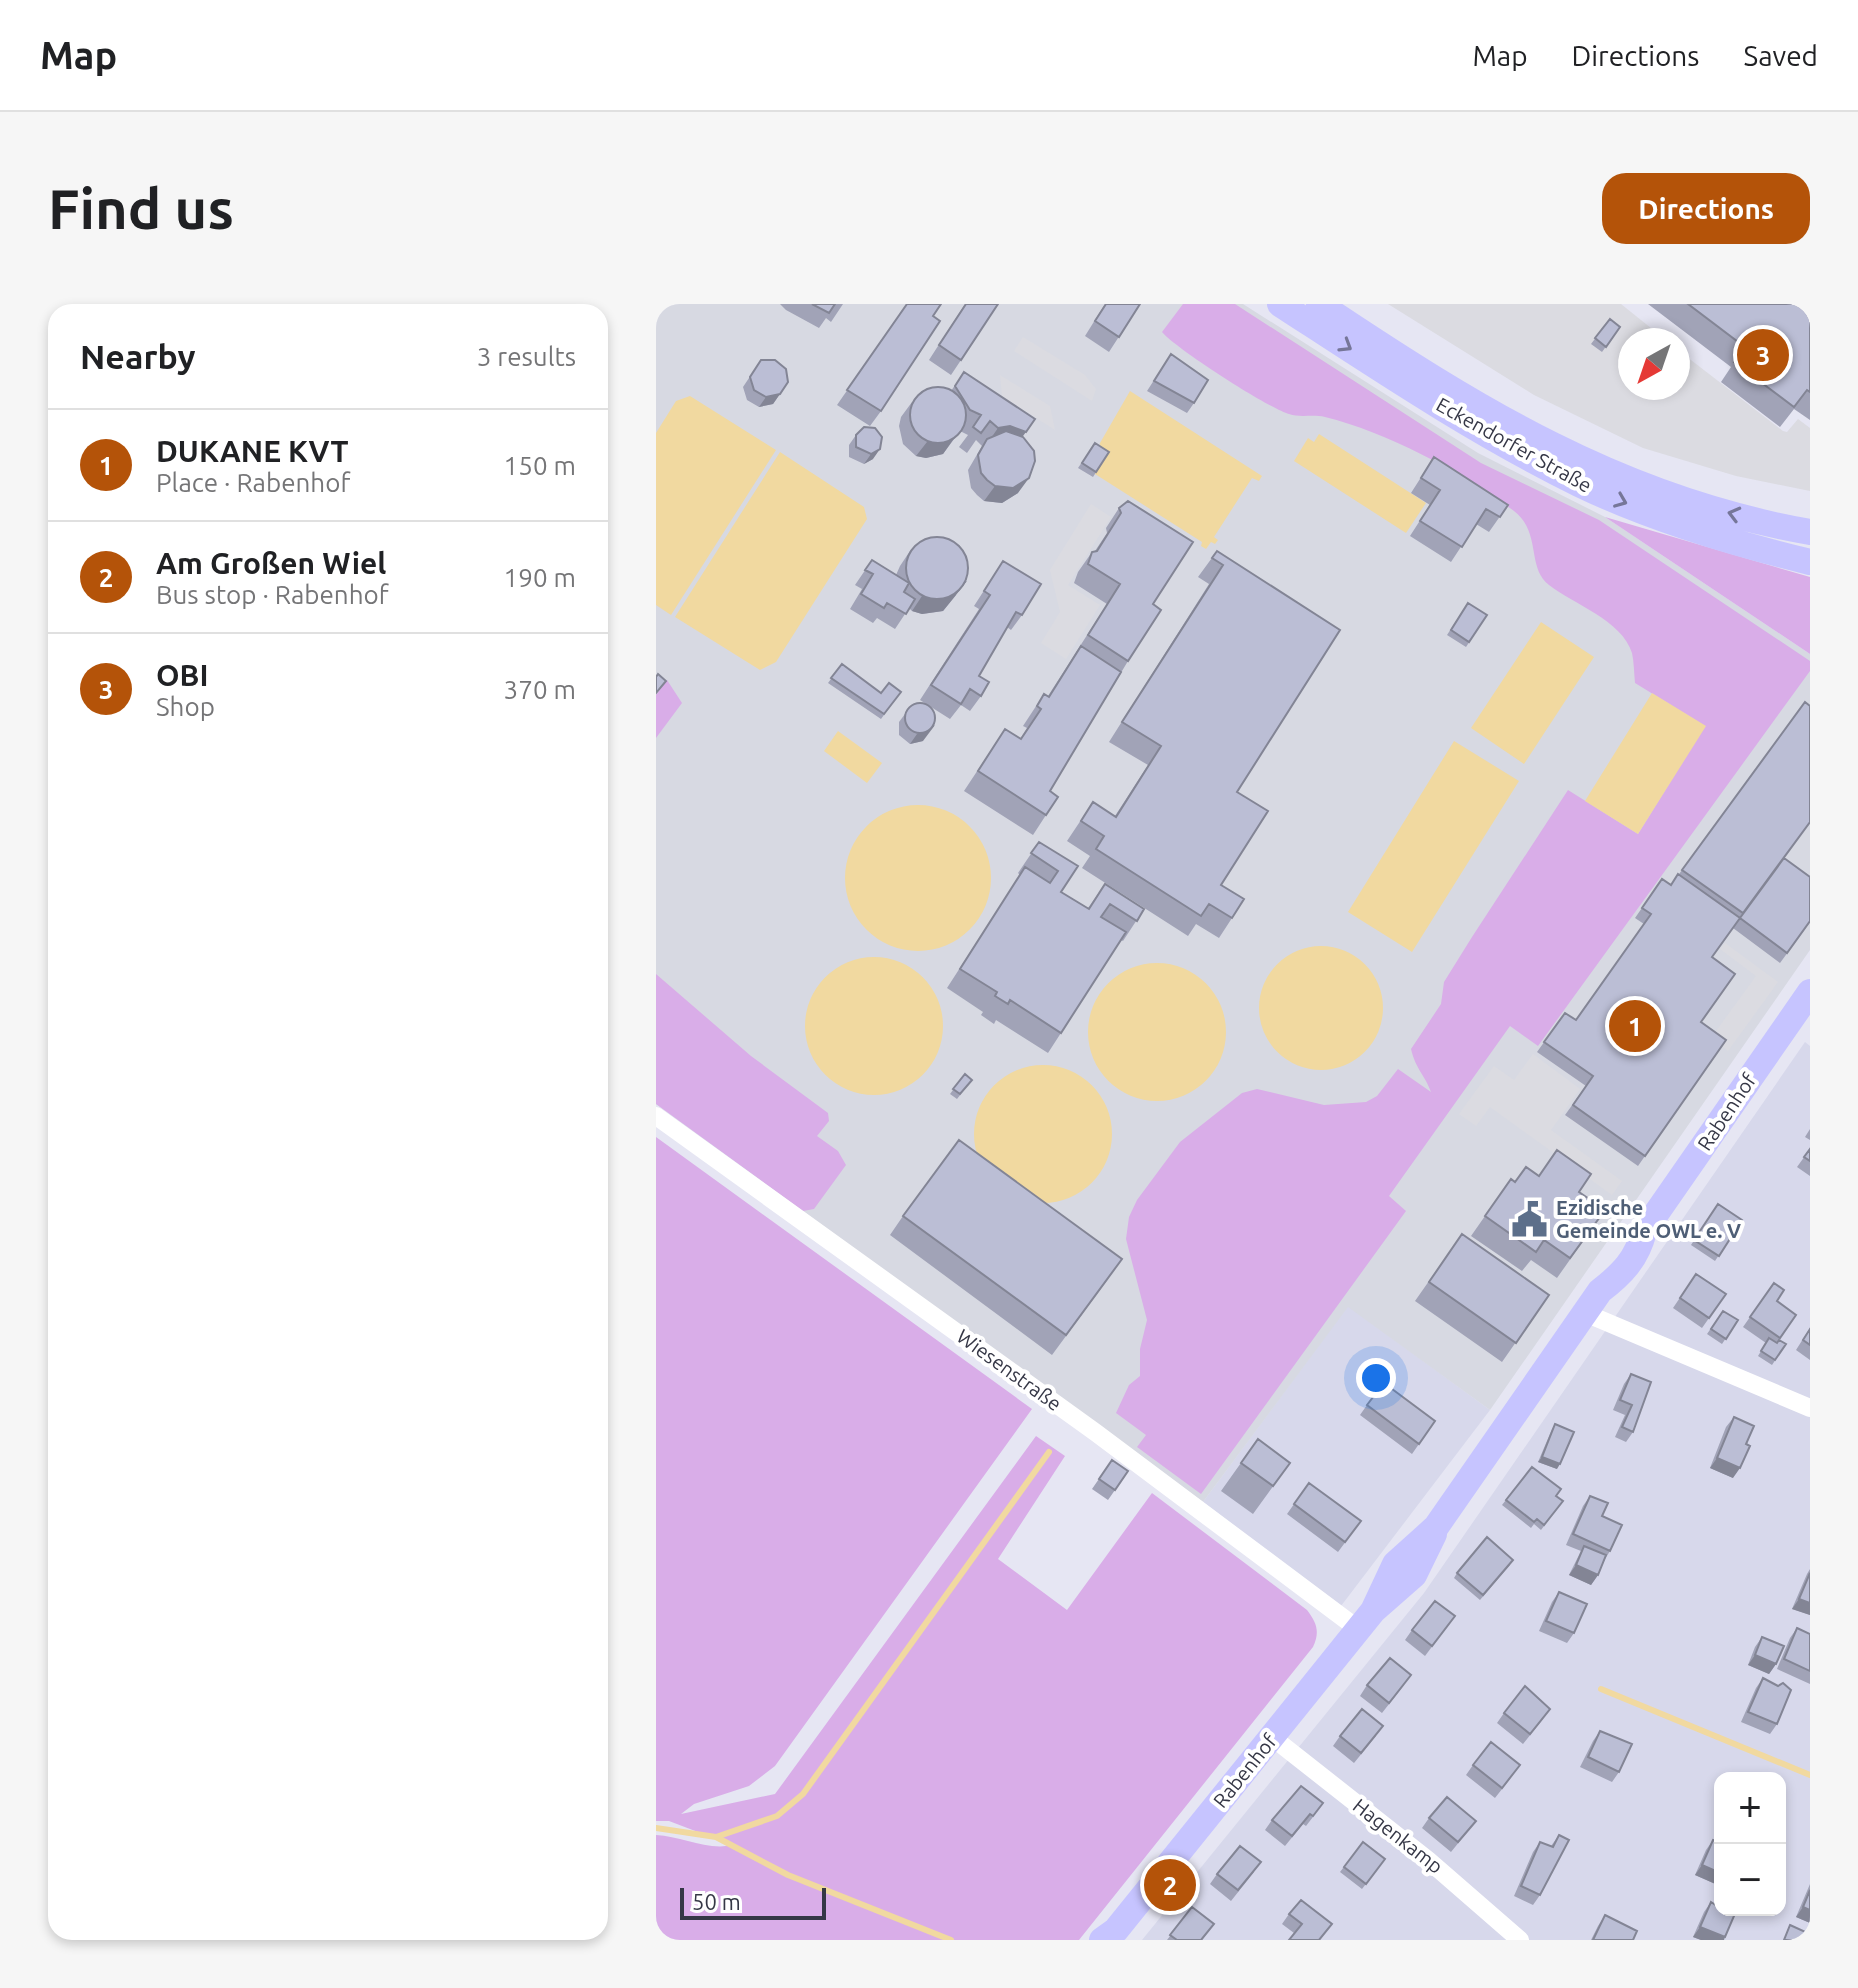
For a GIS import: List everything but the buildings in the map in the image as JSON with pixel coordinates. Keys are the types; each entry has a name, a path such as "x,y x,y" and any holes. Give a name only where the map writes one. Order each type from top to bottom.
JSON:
{"main road":[{"name":"Eckendorfer Straße","path":"1280,304 1504,444 1581,485 1667,520 1810,562"},
{"name":"Eckendorfer Straße","path":"1319,304 1519,430 1591,466 1676,499 1810,532"},
{"name":"Rabenhof","path":"1110,1937 1366,1620 1414,1575 1429,1549 1436,1527 1593,1302 1625,1270 1640,1248 1644,1231 1810,992"}],"street":[{"name":"Wiesenstraße","path":"656,1116 1095,1432 1366,1620"},
{"path":"1593,1302 1810,1408"},
{"name":"Hagenkamp","path":"1272,1737 1428,1860 1520,1940"}],"shaded area":[{"path":"656,304 1243,304 1478,453 1605,517 1810,654 1810,950 1490,1410 1348,1307 1203,1502 656,1104"},
{"path":"1183,304 1235,304 1481,463 1599,520 1810,661 1810,671 1538,1046 1510,1026 1389,1196 1406,1211 1201,1494 1137,1447 1146,1435 1116,1413 1129,1385 1140,1376 1140,1349 1147,1320 1126,1239 1129,1217 1137,1200 1180,1142 1242,1093 1257,1089 1324,1105 1366,1102 1377,1096 1398,1069 1431,1092 1411,1049 1441,1004 1444,982 1568,790 1638,834 1705,726 1635,683 1632,653 1627,641 1608,622 1542,578 1528,529 1514,511 1448,469 1398,443 1325,417 1289,414 1243,390 1184,351 1162,332"},
{"path":"1388,304 1621,304 1651,328 1618,328 1618,400 1690,400 1690,359 1783,431 1787,432 1798,419 1810,428 1810,491 1736,476 1643,448 1534,395"},
{"path":"1023,337 1085,375 1096,389 1092,401 1014,351"},
{"path":"1000,375 1050,406 1055,430 1002,396"},
{"path":"1130,391 1262,476 1259,481 1252,478 1214,537 1218,540 1215,544 1211,542 1206,549 1201,546 1202,542 1095,474 1100,443"},
{"path":"690,396 776,450 671,615 656,605 656,433 676,401"},
{"path":"1319,434 1426,503 1406,533 1294,461 1308,438 1314,442"},
{"path":"780,452 864,507 867,519 776,662 760,670 675,617"},
{"path":"1091,504 1111,517 1068,585 1100,605 1066,659 1041,643 1060,612 1050,570"},
{"path":"1605,517 1810,577 1810,654"},
{"path":"1541,622 1594,657 1524,764 1471,728"},
{"path":"667,680 682,703 656,738 656,695"},
{"path":"1652,693 1706,726 1638,834 1585,801"},
{"path":"838,731 882,763 867,783 824,751"},
{"path":"1454,741 1519,781 1412,952 1348,912"},
{"path":"918,805 946,810 970,826 986,850 991,878 986,906 970,930 946,946 918,951 890,946 866,930 850,906 845,878 850,850 866,826 890,810"},
{"path":"1725,943 1778,982 1728,1051 1711,1038 1756,976 1720,949"},
{"path":"1321,946 1345,950 1365,964 1379,984 1383,1008 1379,1032 1365,1052 1345,1066 1321,1070 1297,1066 1277,1052 1263,1032 1259,1008 1263,984 1277,964 1297,950"},
{"path":"874,957 900,962 923,977 938,1000 943,1026 938,1052 923,1075 900,1090 874,1095 848,1090 825,1075 810,1052 805,1026 810,1000 825,977 848,962"},
{"path":"1157,963 1183,968 1206,983 1221,1006 1226,1032 1221,1058 1206,1081 1183,1096 1157,1101 1131,1096 1108,1081 1093,1058 1088,1032 1093,1006 1108,983 1131,968"},
{"path":"656,974 751,1056 828,1113 829,1121 817,1136 838,1151 846,1165 814,1209 803,1211 656,1104"},
{"path":"1805,1042 1810,1046 1810,1940 1142,1940 1424,1593"},
{"path":"1533,1054 1580,1089 1551,1130 1622,1181 1612,1195 1490,1107 1476,1126 1459,1114 1494,1066 1514,1080"},
{"path":"1043,1065 1069,1070 1092,1085 1107,1108 1112,1134 1107,1160 1092,1183 1069,1198 1043,1203 1017,1198 994,1183 979,1160 974,1134 979,1108 994,1085 1017,1070"},
{"path":"656,1137 1032,1409 775,1766 749,1786 694,1804 681,1814 775,1794 1036,1436 1065,1456 998,1559 1067,1610 1152,1493 1307,1610 1313,1619 1317,1632 1313,1647 1079,1940 656,1940 656,1835 704,1845 732,1845 669,1821 656,1821"},
{"path":"1348,1306 1490,1410 1341,1606 1203,1502"}],"waterway":[{"path":"716,1837 777,1816 803,1794 1049,1452"},
{"path":"1601,1689 1810,1775"},
{"path":"656,1828 716,1837 788,1875 951,1940"}],"place":[{"name":"OBI","path":"1763,355"},
{"name":"DUKANE KVT","path":"1635,1026"},
{"name":"Ezidische Gemeinde OWL e. V","path":"1530,1220"},
{"name":"Am Großen Wiel","path":"1170,1885"}]}
